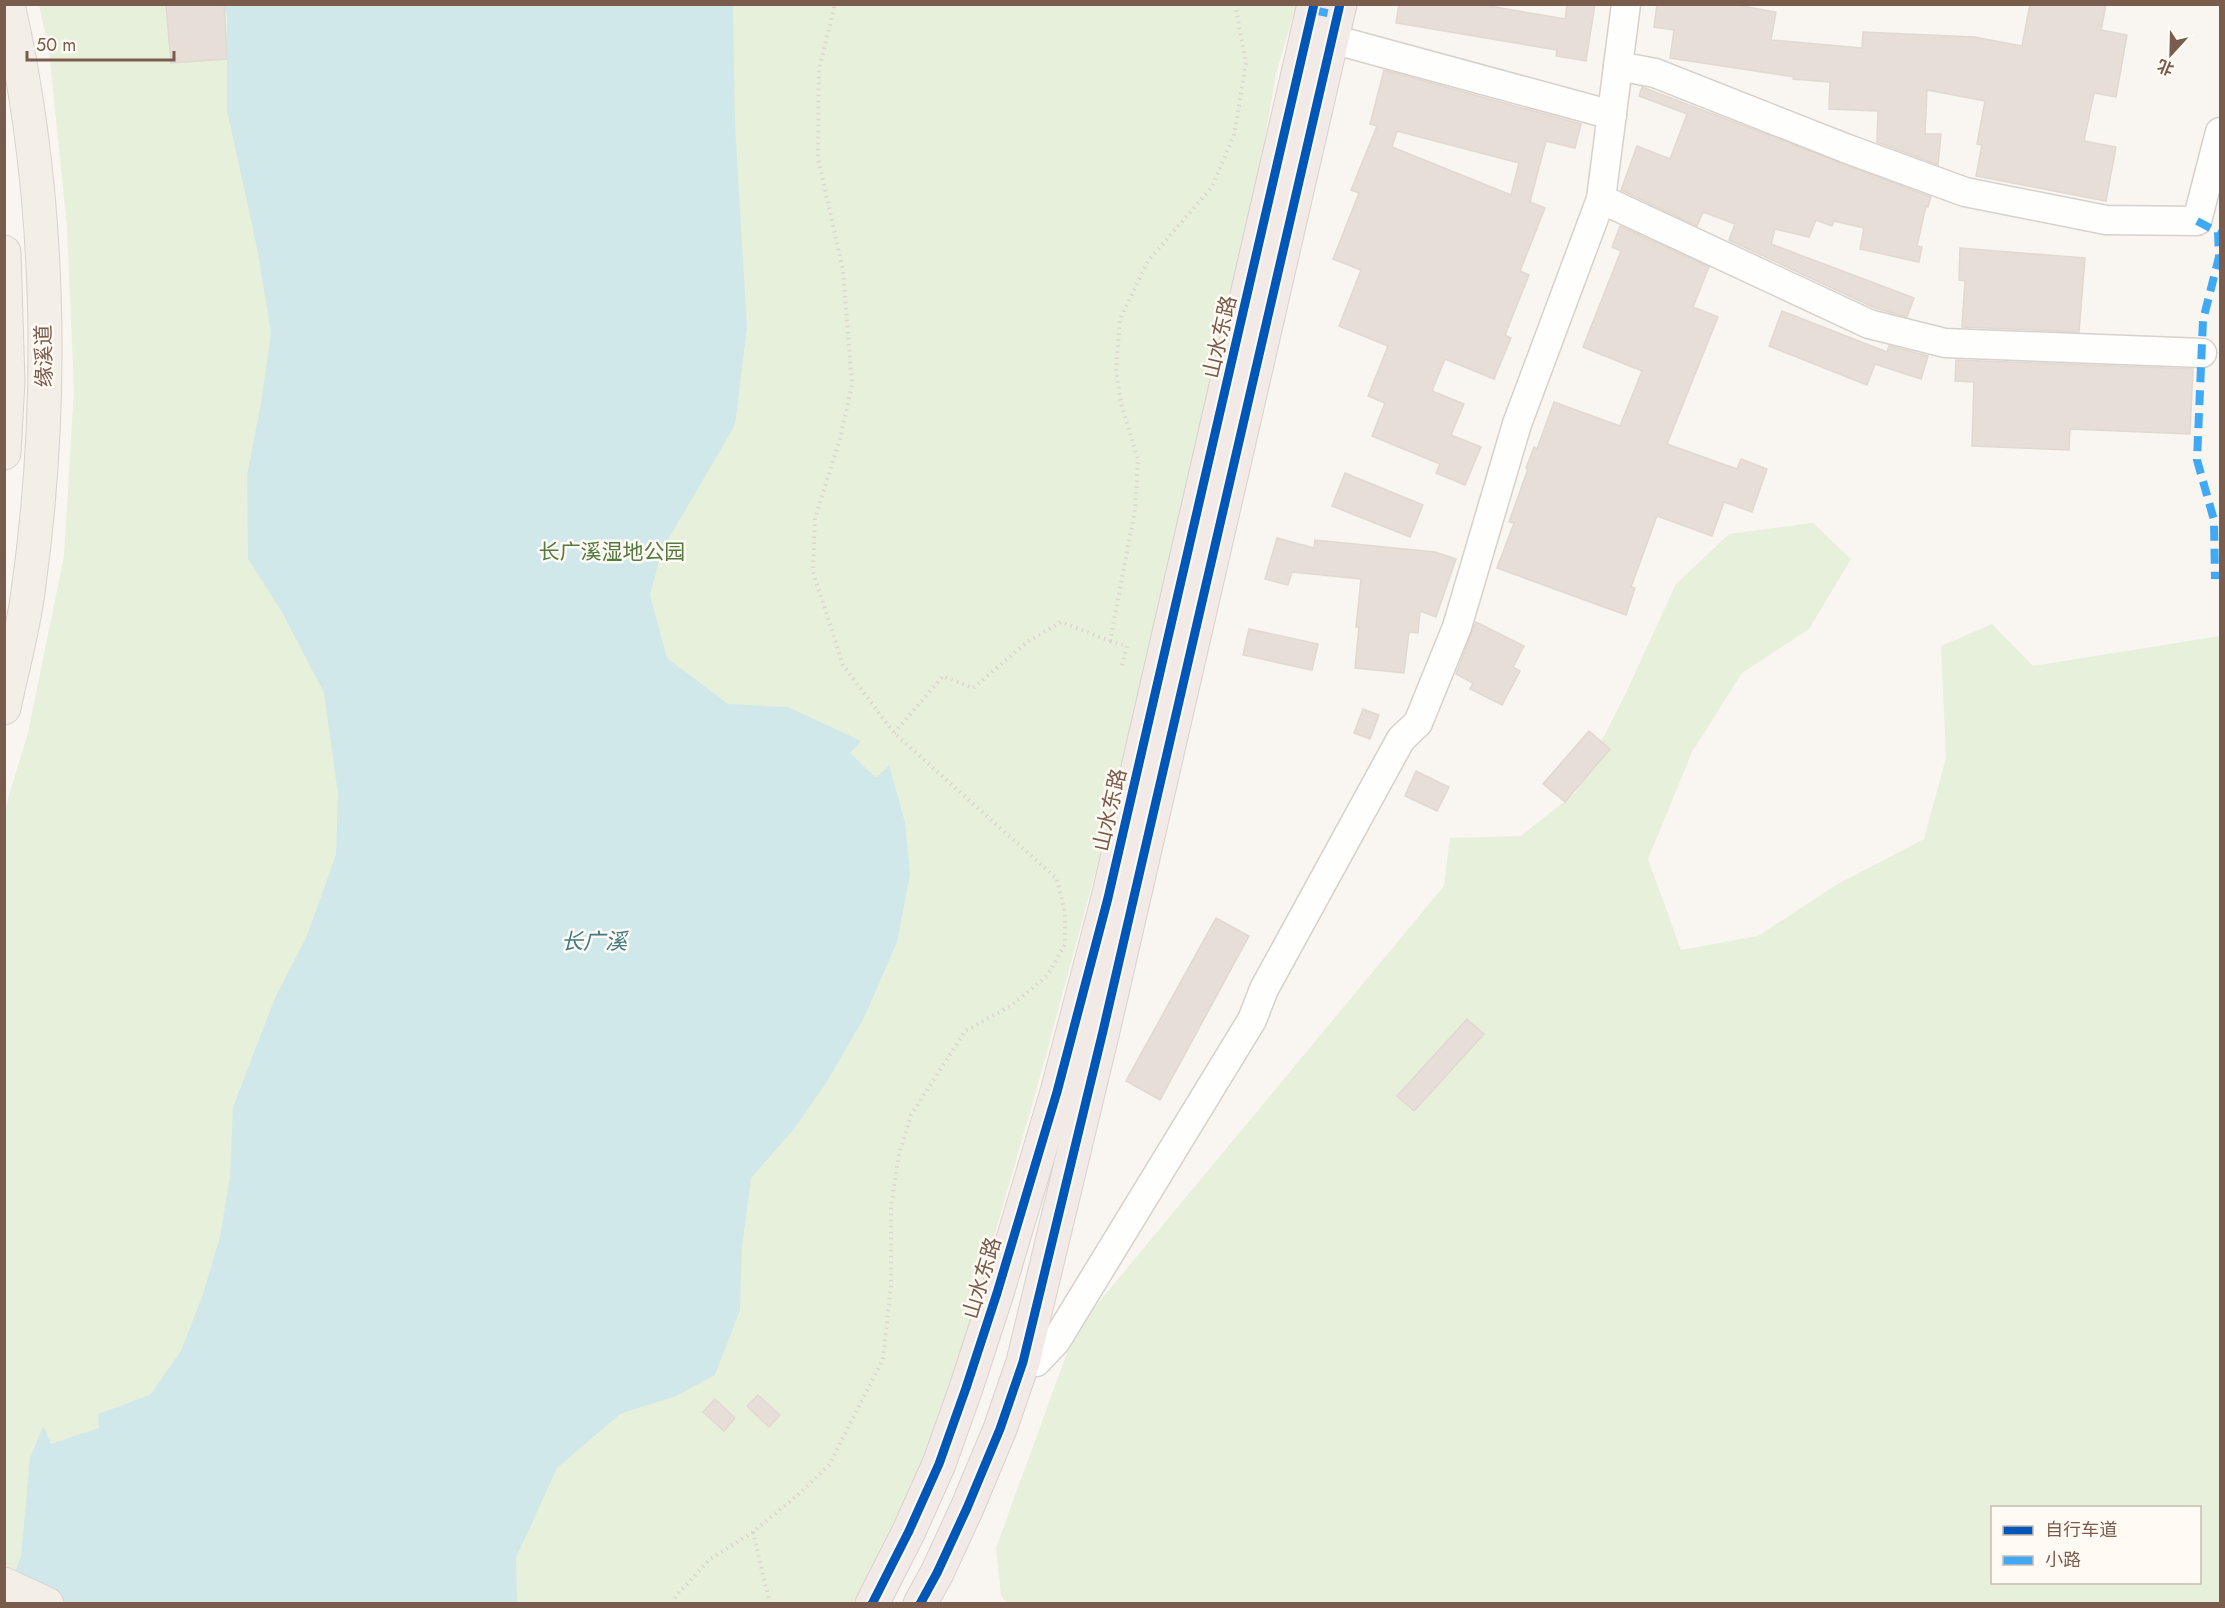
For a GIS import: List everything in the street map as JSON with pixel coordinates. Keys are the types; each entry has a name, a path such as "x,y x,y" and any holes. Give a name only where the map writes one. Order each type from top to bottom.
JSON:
{"highway":[{"name":"山水东路","path":"920,1604 967,1508 1000,1429 1023,1362 1103,1031 1119,901 1314,4"},
{"name":"山水东路","path":"872,1604 909,1531 939,1464 966,1388 1057,1092 1119,901 1340,4"}],"main road":[{"name":"缘溪道","path":"4,708 28,593 45,422 43,288 32,137 8,4"},
{"name":"缘溪道","path":"4,252 8,381 4,453"},
{"path":"4,1584 47,1604"}],"street":[{"path":"1023,1362 1036,1362 1056,1341 1252,1020 1264,989 1401,739 1418,723 1457,627 1517,424 1601,199 1626,4"},
{"path":"1332,39 1612,115"},
{"path":"1618,66 1655,73 1845,148 1965,192 2106,220 2198,221 2220,132"},
{"path":"1601,199 1869,324 1880,327 1945,343 2202,353"}],"path":[{"path":"673,1604 676,1596 710,1559 753,1532 800,1493 829,1465 883,1359 891,1285 891,1206 899,1154 911,1114 965,1030 1012,1005 1047,976 1065,944 1065,913 1057,879 894,733 843,665 813,572 815,518 840,439 852,385 843,270 818,158 819,69 835,4"},
{"path":"1110,641 1135,510 1137,470 1137,459 1121,404 1116,369 1120,319 1148,261 1212,188 1234,135 1246,63 1235,4"},
{"path":"894,733 943,676 973,688 1027,642 1061,622 1127,646 1121,669"},
{"path":"753,1532 770,1604"}],"green space":[{"name":"长广溪湿地公园","path":"39,5 1296,5 1276,74 1255,196 1119,785 1042,1070 948,1397 902,1509 853,1603 5,1603 4,812 28,733 64,556 74,390 67,227 49,50"},
{"path":"1813,523 1851,559 1809,629 1742,673 1692,752 1648,859 1681,950 1758,936 1836,885 1924,839 1946,758 1941,646 1992,624 2033,666 2220,636 2220,1603 1007,1604 1001,1595 996,1548 1075,1331 1444,886 1450,838 1521,836 1575,793 1625,695 1676,584 1729,534"}],"water":[{"name":"长广溪","path":"222,5 733,5 735,125 747,327 735,425 662,550 650,595 667,658 728,704 788,707 861,741 850,753 876,778 889,765 905,822 910,875 897,942 864,1018 826,1083 794,1129 751,1178 742,1247 740,1310 715,1375 676,1396 620,1414 557,1468 516,1558 517,1603 5,1604 5,1596 21,1557 30,1458 43,1426 51,1444 99,1428 98,1414 150,1395 181,1351 203,1294 220,1237 230,1176 233,1107 275,998 306,938 336,855 338,794 324,693 282,612 248,559 247,475 261,403 271,333 257,248 227,110 227,14"}],"building":[{"path":"166,4 224,4 227,59 171,63"},
{"path":"1399,4 1478,4 1565,19 1567,4 1595,4 1586,61 1556,56 1557,50 1396,23"},
{"path":"1657,4 1731,4 1776,12 1771,40 1862,48 1863,32 1974,37 2022,46 2030,4 2106,4 2101,30 2127,35 2116,97 2094,93 2084,141 2116,147 2106,201 1976,176 1982,145 1977,144 1985,101 1927,90 1925,134 1941,134 1938,165 1877,142 1878,111 1829,109 1830,82 1793,79 1794,77 1670,58 1674,30 1654,27"},
{"path":"1384,70 1581,124 1575,148 1546,141 1530,202 1545,208 1520,271 1529,275 1505,335 1511,338 1494,379 1445,359 1432,391 1464,404 1451,435 1481,447 1465,485 1436,473 1440,464 1372,436 1385,403 1368,396 1388,346 1339,326 1361,270 1333,259 1359,193 1351,190 1377,126 1370,124","holes":["1397,131 1519,163 1511,195 1392,147"]},
{"path":"1642,87 1931,197 1928,207 1926,206 1917,246 1922,247 1919,262 1860,249 1864,228 1834,221 1832,226 1816,220 1809,237 1775,229 1771,244 1914,298 1907,317 1875,308 1729,240 1735,224 1703,212 1697,226 1621,190 1637,146 1670,159 1687,114 1639,96"},
{"path":"1620,226 1709,267 1693,307 1718,317 1667,444 1737,469 1741,459 1767,469 1752,512 1724,502 1712,536 1657,516 1631,587 1635,588 1626,615 1497,568 1514,523 1509,522 1528,469 1526,468 1534,447 1537,449 1554,402 1620,426 1642,371 1583,347 1621,251 1612,247"},
{"path":"1960,248 2085,258 2079,332 1962,327 1965,281 1959,280"},
{"path":"1782,311 1887,352 1889,346 1928,356 1921,379 1875,364 1867,385 1769,346"},
{"path":"1956,360 2193,369 2190,434 2070,429 2069,450 1972,446 1974,382 1955,381"},
{"path":"1345,473 1423,505 1410,537 1332,506"},
{"path":"1277,538 1314,548 1315,540 1435,552 1456,559 1436,617 1420,611 1418,633 1409,632 1404,673 1355,668 1361,579 1292,572 1288,585 1265,579"},
{"path":"1476,622 1524,646 1513,667 1520,671 1502,705 1470,689 1473,683 1456,674"},
{"path":"1249,629 1318,644 1312,670 1243,655"},
{"path":"1363,709 1379,715 1370,739 1354,733"},
{"path":"1589,731 1610,749 1565,802 1543,784"},
{"path":"1416,771 1449,787 1437,811 1405,796"},
{"path":"1216,918 1249,936 1160,1100 1126,1081"},
{"path":"1467,1019 1484,1034 1414,1111 1397,1096"},
{"path":"758,1395 780,1415 769,1427 747,1406"},
{"path":"715,1399 735,1418 724,1431 703,1412"}],"marked path":[{"path":"1313,10 1337,15"},
{"path":"2197,221 2218,232 2219,257 2203,320 2197,460 2214,520 2215,579"}],"cycle path":[{"path":"872,1604 909,1531 939,1464 997,1293 1057,1092 1108,898 1314,4"},
{"path":"920,1604 967,1508 1000,1429 1023,1362 1103,1031 1340,4"}]}
